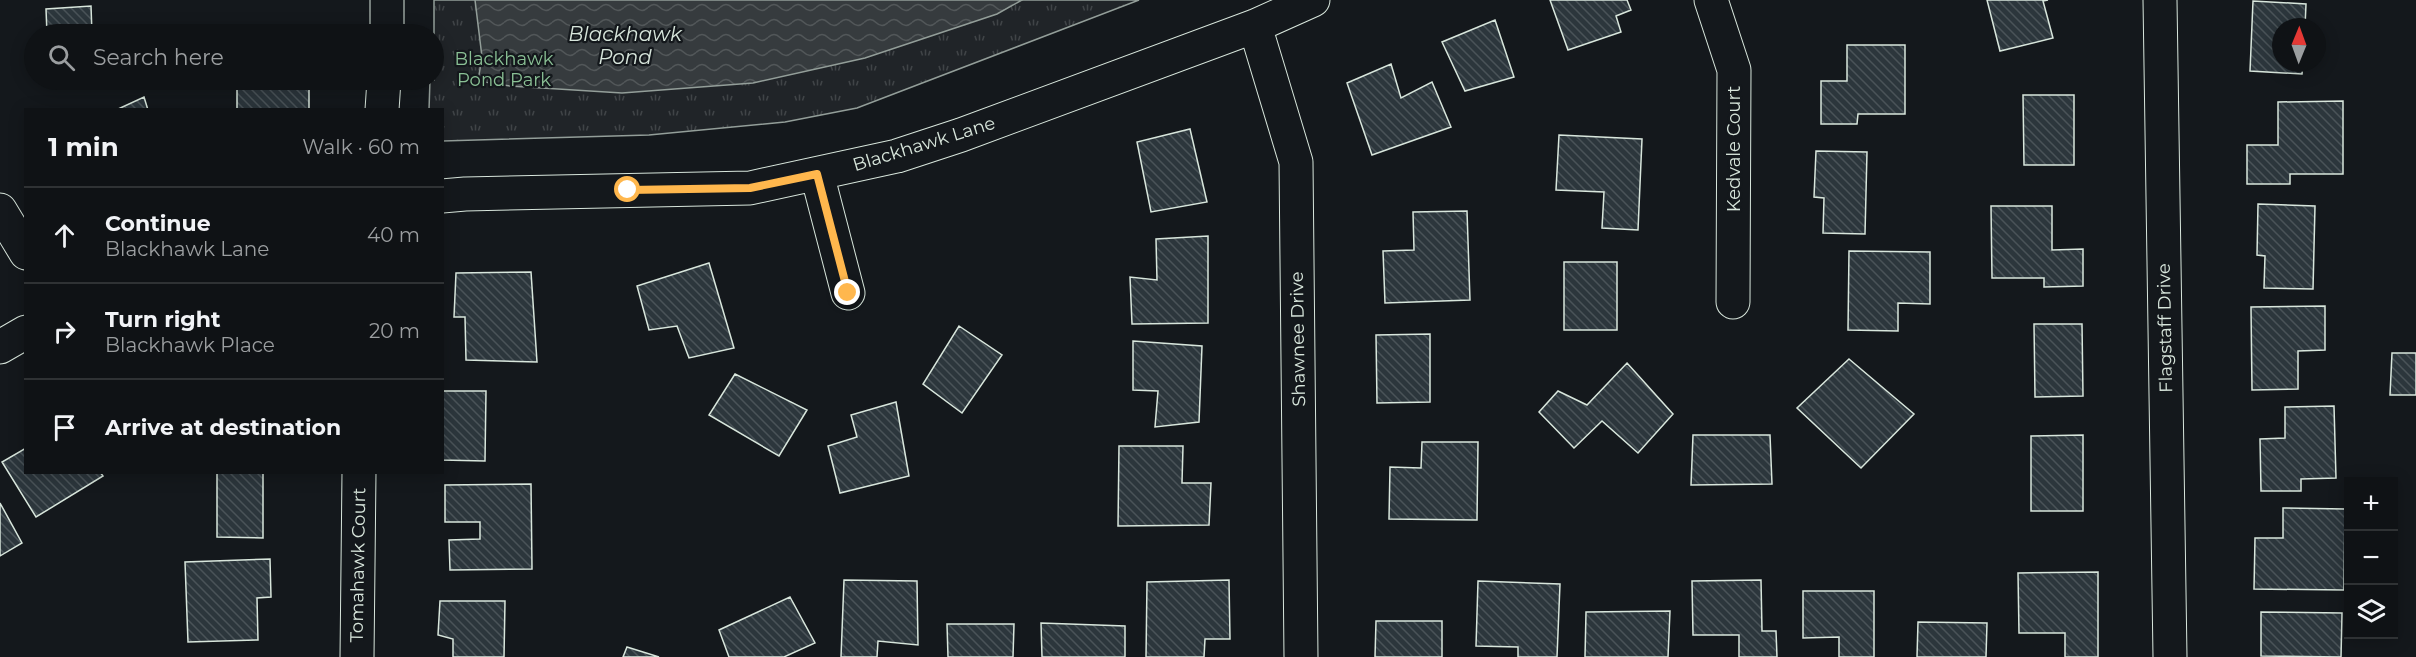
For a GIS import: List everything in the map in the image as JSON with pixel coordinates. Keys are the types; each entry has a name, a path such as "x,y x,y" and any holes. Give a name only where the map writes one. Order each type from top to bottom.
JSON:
{"street":[{"path":"387,0 387,24"},
{"name":"Blackhawk Lane","path":"444,196 750,188 897,156 961,135 1255,26 1313,0"},
{"name":"Kedvale Court","path":"1712,0 1734,69 1733,302"},
{"name":"Flagstaff Drive","path":"2160,0 2170,657"},
{"name":"Shawnee Drive","path":"1255,26 1296,162 1301,657"},
{"path":"382,108 383,90"},
{"path":"817,174 848,293"},
{"path":"0,210 24,250"},
{"path":"0,347 24,333"},
{"name":"Tomahawk Court","path":"357,657 359,474"}],"green space":[{"name":"Blackhawk Pond Park","path":"434,0 1139,0 857,108 785,122 649,135 444,141 444,108 429,108 430,90 444,90 444,24 434,24"}],"water":[{"name":"Blackhawk Pond","path":"475,0 1022,0 997,14 865,58 753,83 622,93 510,86 478,81 482,57"}],"building":[{"path":"1550,0 1627,0 1631,10 1616,16 1621,32 1568,50"},
{"path":"1987,0 2048,0 2043,1 2053,38 2000,51"},
{"path":"2253,1 2306,4 2305,18 2272,18 2272,72 2302,72 2302,74 2250,71"},
{"path":"91,6 92,24 47,24 46,9"},
{"path":"1495,20 1514,77 1465,91 1442,42"},
{"path":"1847,45 1905,45 1905,114 1858,114 1857,124 1821,124 1821,81 1847,81"},
{"path":"1391,64 1401,98 1432,82 1451,127 1372,155 1347,83"},
{"path":"237,90 309,90 309,108 237,108"},
{"path":"2023,95 2074,95 2074,165 2024,165"},
{"path":"144,97 147,108 120,108"},
{"path":"2343,101 2343,174 2290,174 2290,184 2247,184 2247,145 2278,145 2278,102"},
{"path":"1190,129 1207,202 1151,212 1137,142"},
{"path":"1559,135 1642,139 1638,230 1602,228 1604,192 1556,190"},
{"path":"1816,151 1867,152 1865,234 1823,233 1824,198 1814,197"},
{"path":"2258,204 2315,206 2313,289 2264,288 2265,256 2257,255"},
{"path":"1991,206 2052,206 2052,250 2083,249 2083,286 2044,287 2044,278 1992,278"},
{"path":"1467,211 1470,300 1385,303 1383,251 1414,250 1413,212"},
{"path":"1208,236 1208,323 1132,324 1130,277 1157,280 1156,239"},
{"path":"1849,251 1930,252 1930,304 1898,303 1898,331 1848,330"},
{"path":"1564,262 1617,262 1617,330 1564,330"},
{"path":"709,263 734,348 689,358 677,326 649,330 637,286"},
{"path":"531,272 537,362 466,360 465,317 454,317 456,273"},
{"path":"2325,306 2325,350 2298,351 2298,389 2252,390 2251,307"},
{"path":"2034,324 2082,324 2083,396 2035,397"},
{"path":"959,326 1002,355 962,413 923,384"},
{"path":"1430,334 1430,402 1377,403 1376,335"},
{"path":"1133,341 1202,346 1199,422 1155,427 1158,391 1133,390"},
{"path":"2392,353 2416,353 2416,395 2390,395"},
{"path":"1849,359 1914,414 1861,468 1797,408"},
{"path":"1627,363 1673,414 1638,453 1602,421 1574,448 1539,412 1558,391 1587,405"},
{"path":"735,374 807,410 779,456 709,415"},
{"path":"444,391 486,391 485,461 444,460"},
{"path":"896,402 909,476 840,493 828,446 857,437 851,415"},
{"path":"2334,406 2336,478 2301,479 2301,491 2261,491 2260,439 2285,438 2285,407"},
{"path":"1693,435 1770,435 1772,484 1691,485"},
{"path":"2083,435 2083,511 2031,511 2031,436"},
{"path":"1422,442 1478,442 1477,520 1389,519 1390,467 1421,468"},
{"path":"1119,446 1183,446 1182,483 1211,483 1209,525 1118,526"},
{"path":"24,449 24,474 102,474 103,476 36,517 2,462"},
{"path":"217,474 263,474 263,538 217,537"},
{"path":"531,484 532,569 450,570 449,540 480,539 480,522 445,522 445,485"},
{"path":"0,503 22,543 0,556"},
{"path":"2283,508 2344,509 2344,590 2254,589 2255,538 2283,538"},
{"path":"270,559 271,597 257,598 258,640 188,642 185,562"},
{"path":"2098,572 2098,657 2065,657 2065,633 2019,633 2018,573"},
{"path":"844,580 917,581 918,645 878,641 877,657 841,657"},
{"path":"1229,580 1230,639 1205,639 1204,657 1146,657 1147,582"},
{"path":"1761,580 1762,631 1776,631 1777,657 1739,657 1739,635 1693,635 1692,581"},
{"path":"1478,581 1560,584 1557,657 1518,657 1518,647 1476,646"},
{"path":"1803,591 1874,591 1874,657 1839,657 1839,637 1803,638"},
{"path":"790,597 815,643 784,657 729,657 719,630"},
{"path":"440,601 505,601 504,657 453,657 453,639 438,635"},
{"path":"1670,611 1668,657 1585,657 1586,612"},
{"path":"2261,612 2342,613 2341,657 2261,656"},
{"path":"1376,621 1442,621 1442,657 1375,657"},
{"path":"1918,622 1987,623 1986,657 1917,657"},
{"path":"1041,623 1125,626 1125,657 1042,657"},
{"path":"947,624 1014,624 1013,657 948,657"},
{"path":"627,647 659,657 623,657"}],"route":[{"path":"628,190 750,188 817,174 848,293"}]}
